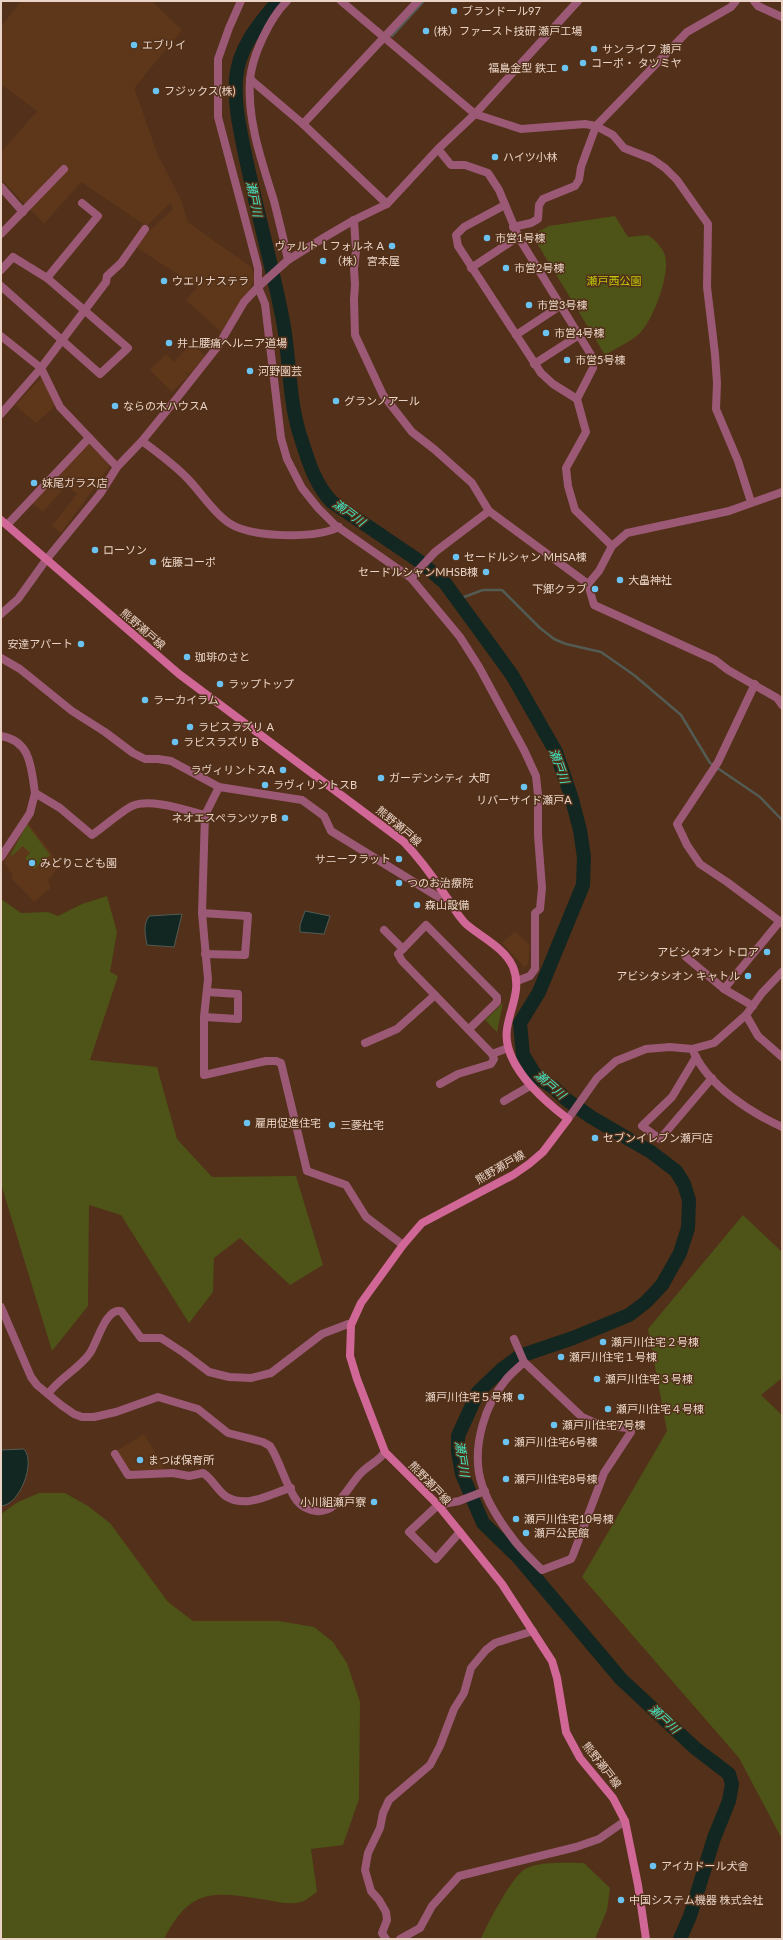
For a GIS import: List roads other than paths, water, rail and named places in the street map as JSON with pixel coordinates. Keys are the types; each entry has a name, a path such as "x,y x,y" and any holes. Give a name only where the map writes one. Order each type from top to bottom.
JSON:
{"main road":[{"name":"熊野瀬戸線","path":"4,522 179,674 308,772 404,842 421,860 448,899 455,913 505,956 512,966 517,981"},
{"path":"517,981 512,1012 507,1030 508,1048 530,1086 549,1104 570,1116"},
{"name":"熊野瀬戸線","path":"570,1116 543,1152 529,1164 513,1175 422,1223 403,1245 361,1303 351,1325 350,1356 357,1379 385,1452 438,1505 502,1584 552,1661 557,1678 566,1732 580,1758 613,1798 625,1821 638,1884 646,1939"}],"street":[{"path":"241,1 229,28 218,60 218,117 258,268 281,438 287,459 302,488 318,508 339,527 412,577 460,637 480,667 524,750 536,776 538,795 538,836 542,888 540,908 535,913 535,969 530,976 517,981"},
{"path":"287,1 278,10 259,47 250,79 251,113 257,144 287,262"},
{"path":"341,1 475,114 521,129 585,124 596,126 613,135 624,148 652,159 666,168 677,180 708,224 706,287 715,354 717,383 716,409 738,461 751,502"},
{"path":"303,124 418,1"},
{"path":"1,614 18,599 46,560 100,494 117,467 142,441 218,346 244,302 260,285 287,262 354,220 387,204 438,149 475,114 578,1"},
{"path":"513,227 531,223 538,219 539,205 543,199 575,186 579,180 581,166 596,126 687,32 731,8 736,1"},
{"path":"754,1 758,6 782,17"},
{"path":"250,79 303,124 387,204"},
{"path":"438,149 451,164 465,165 488,173 505,205 513,227 593,358 593,368 577,399 586,432 566,468 568,486 575,510 612,546"},
{"path":"1,234 64,169"},
{"path":"1,187 23,212"},
{"path":"47,278 98,216 82,203"},
{"path":"505,205 464,227 456,235 458,246 534,364 553,384 577,399"},
{"path":"354,220 356,251 354,270 355,335 383,395 412,432 434,449 472,483 489,511 588,584 594,605 715,660 728,670 755,684 777,698 782,705"},
{"path":"1,414 63,340 84,309 106,282 107,276 121,263 145,229"},
{"path":"471,268 515,239"},
{"path":"1,270 13,257 47,278 128,348 100,374 1,286"},
{"path":"516,335 557,308"},
{"path":"1,336 41,368 60,407 117,467"},
{"path":"534,364 576,337"},
{"path":"4,522 89,438"},
{"path":"142,441 172,463 186,476 205,500 229,523 262,533 276,535 329,533 339,527"},
{"path":"588,584 599,571 612,546 627,533 729,511 782,492"},
{"path":"412,577 433,554 489,511"},
{"path":"1,658 20,669 72,711 105,732 133,753 145,759 158,759 171,762 219,787 302,800 324,816 331,831 440,898 448,899"},
{"path":"724,989 781,922 700,864 677,824 718,762 755,684"},
{"path":"1,736 15,739 26,751 31,766 35,793 30,813 1,857"},
{"path":"219,787 205,815 202,913 208,979 204,1017 204,1075 266,1061 276,1061 281,1063 307,1170 346,1185 366,1217 403,1245"},
{"path":"35,793 60,808 92,835 132,806 154,804 205,815"},
{"path":"202,913 248,916 245,955 206,954"},
{"path":"440,1084 458,1074 491,1064 494,1060 492,1054 402,961 398,954 426,925 497,997 497,1002 469,1030"},
{"path":"384,930 403,949"},
{"path":"686,957 724,989 753,1006"},
{"path":"570,1116 603,1072 620,1058 646,1049 670,1047 692,1049 714,1043 746,1015 762,993 782,972"},
{"path":"204,1017 238,1019 238,994 207,992"},
{"path":"365,1043 397,1029 435,995"},
{"path":"746,1015 758,1036 782,1057"},
{"path":"492,1054 508,1048"},
{"path":"692,1049 696,1057 712,1078 735,1099 782,1127"},
{"path":"696,1057 672,1098 642,1126 660,1139 712,1078"},
{"path":"504,1101 530,1086"},
{"path":"1,1307 31,1377 48,1394 74,1414 82,1417 116,1412 158,1397 198,1409 228,1433 263,1442 270,1446 298,1501 304,1508 323,1512 336,1503 362,1472 380,1459 385,1452"},
{"path":"48,1394 91,1353 97,1338 111,1313 117,1310 121,1311 141,1338 161,1338 209,1372 251,1378 271,1373 322,1334 348,1324 351,1325"},
{"path":"514,1339 523,1359 582,1416 600,1424 628,1428 631,1432 604,1473 570,1559 542,1570 511,1537 483,1492 479,1466 479,1450 482,1427 490,1403 504,1381 523,1359"},
{"path":"115,1454 128,1475 173,1473 189,1476 203,1473 227,1497 236,1500 258,1501 279,1491 291,1488"},
{"path":"460,1532 436,1559 409,1532 438,1505 460,1501 483,1492"},
{"path":"386,1939 382,1933 387,1920 386,1912 379,1900 371,1891 365,1870 368,1853 380,1828 383,1814 389,1800 430,1765 440,1746 454,1709 464,1693 471,1668 486,1650 495,1643 533,1631"},
{"path":"400,1939 420,1928 432,1906 459,1876 576,1847 599,1839 625,1821"}],"water":[{"path":"305,911 330,916 324,934 300,932 300,925"},
{"path":"182,914 174,947 147,945 145,926 149,916"},
{"path":"24,1449 27,1455 28,1463 24,1482 20,1491 14,1498 8,1504 1,1506 1,1450"}],"waterway":[{"name":"瀬戸川","path":"278,1 257,28 245,47 236,79 236,97 245,154 285,330 295,418 308,460 320,487 332,502 419,561 445,583 512,675 556,752 571,796 580,830 584,857 583,885 539,992 520,1023 523,1055 536,1076 553,1087 567,1100 591,1117 651,1152 676,1171 684,1184 689,1200 688,1228 680,1253 662,1285 646,1302 629,1315 573,1338 520,1356 501,1370 478,1392 458,1436 458,1452 462,1474 483,1523 518,1557 621,1679 695,1748 729,1774 732,1784 729,1801 714,1838 690,1916 680,1939"},
{"path":"392,36 424,1"},
{"path":"461,606 464,597 483,590 502,590 540,628 554,639 566,644 601,652 634,675 681,715 710,763 760,797 782,820"}],"place":[{"name":"ブランドール97","path":"454,11"},
{"name":"(株）ファースト技研 瀬戸工場","path":"426,31"},
{"name":"エブリイ","path":"134,45"},
{"name":"サンライフ 瀬戸","path":"594,49"},
{"name":"コーポ・ タツミヤ","path":"583,63"},
{"name":"福島金型 鉄工","path":"565,68"},
{"name":"フジックス(株)","path":"156,91"},
{"name":"ハイツ小林","path":"495,157"},
{"name":"市営1号棟","path":"487,238"},
{"name":"ヴァルトｌフォルネ A","path":"392,246"},
{"name":"（株） 宮本屋","path":"323,261"},
{"name":"市営2号棟","path":"506,268"},
{"name":"ウエリナステラ","path":"164,281"},
{"name":"市営3号棟","path":"529,305"},
{"name":"市営4号棟","path":"546,333"},
{"name":"井上腰痛ヘルニア道場","path":"169,343"},
{"name":"市営5号棟","path":"567,360"},
{"name":"河野園芸","path":"250,371"},
{"name":"グランノアール","path":"336,401"},
{"name":"ならの木ハウスA","path":"115,406"},
{"name":"妹尾ガラス店","path":"34,483"},
{"name":"ローソン","path":"95,550"},
{"name":"セードルシャン MHSA棟","path":"456,557"},
{"name":"佐藤コーポ","path":"153,562"},
{"name":"セードルシャンMHSB棟","path":"486,572"},
{"name":"大畠神社","path":"620,580"},
{"name":"下郷クラブ","path":"595,589"},
{"name":"安達アパート","path":"81,644"},
{"name":"珈琲のさと","path":"187,657"},
{"name":"ラップトップ","path":"220,684"},
{"name":"ラーカイラム","path":"145,700"},
{"name":"ラビスラズリ A","path":"190,727"},
{"name":"ラビスラズリ B","path":"175,742"},
{"name":"ラヴィリントスA","path":"283,770"},
{"name":"ガーデンシティ 大町","path":"381,778"},
{"name":"ラヴィリントスB","path":"265,785"},
{"name":"リバーサイド瀬戸A","path":"524,787"},
{"name":"ネオエスペランツァB","path":"285,818"},
{"name":"サニーフラット","path":"399,859"},
{"name":"みどりこども園","path":"32,863"},
{"name":"つのお治療院","path":"399,883"},
{"name":"森山設備","path":"417,905"},
{"name":"アビシタオン トロア","path":"767,952"},
{"name":"アビシタシオン キャトル","path":"748,976"},
{"name":"雇用促進住宅","path":"247,1123"},
{"name":"三菱社宅","path":"332,1125"},
{"name":"セブンイレブン瀬戸店","path":"595,1138"},
{"name":"瀬戸川住宅２号棟","path":"603,1342"},
{"name":"瀬戸川住宅１号棟","path":"561,1357"},
{"name":"瀬戸川住宅３号棟","path":"597,1379"},
{"name":"瀬戸川住宅５号棟","path":"521,1397"},
{"name":"瀬戸川住宅４号棟","path":"608,1409"},
{"name":"瀬戸川住宅7号棟","path":"554,1425"},
{"name":"瀬戸川住宅6号棟","path":"506,1442"},
{"name":"まつば保育所","path":"140,1460"},
{"name":"瀬戸川住宅8号棟","path":"506,1479"},
{"name":"小川組瀬戸寮","path":"374,1502"},
{"name":"瀬戸川住宅10号棟","path":"516,1519"},
{"name":"瀬戸公民館","path":"526,1533"},
{"name":"アイカドール犬舎","path":"653,1866"},
{"name":"中国システム機器 株式会社","path":"621,1900"}],"park label":[{"name":"瀬戸西公園","path":"614,281"}]}
